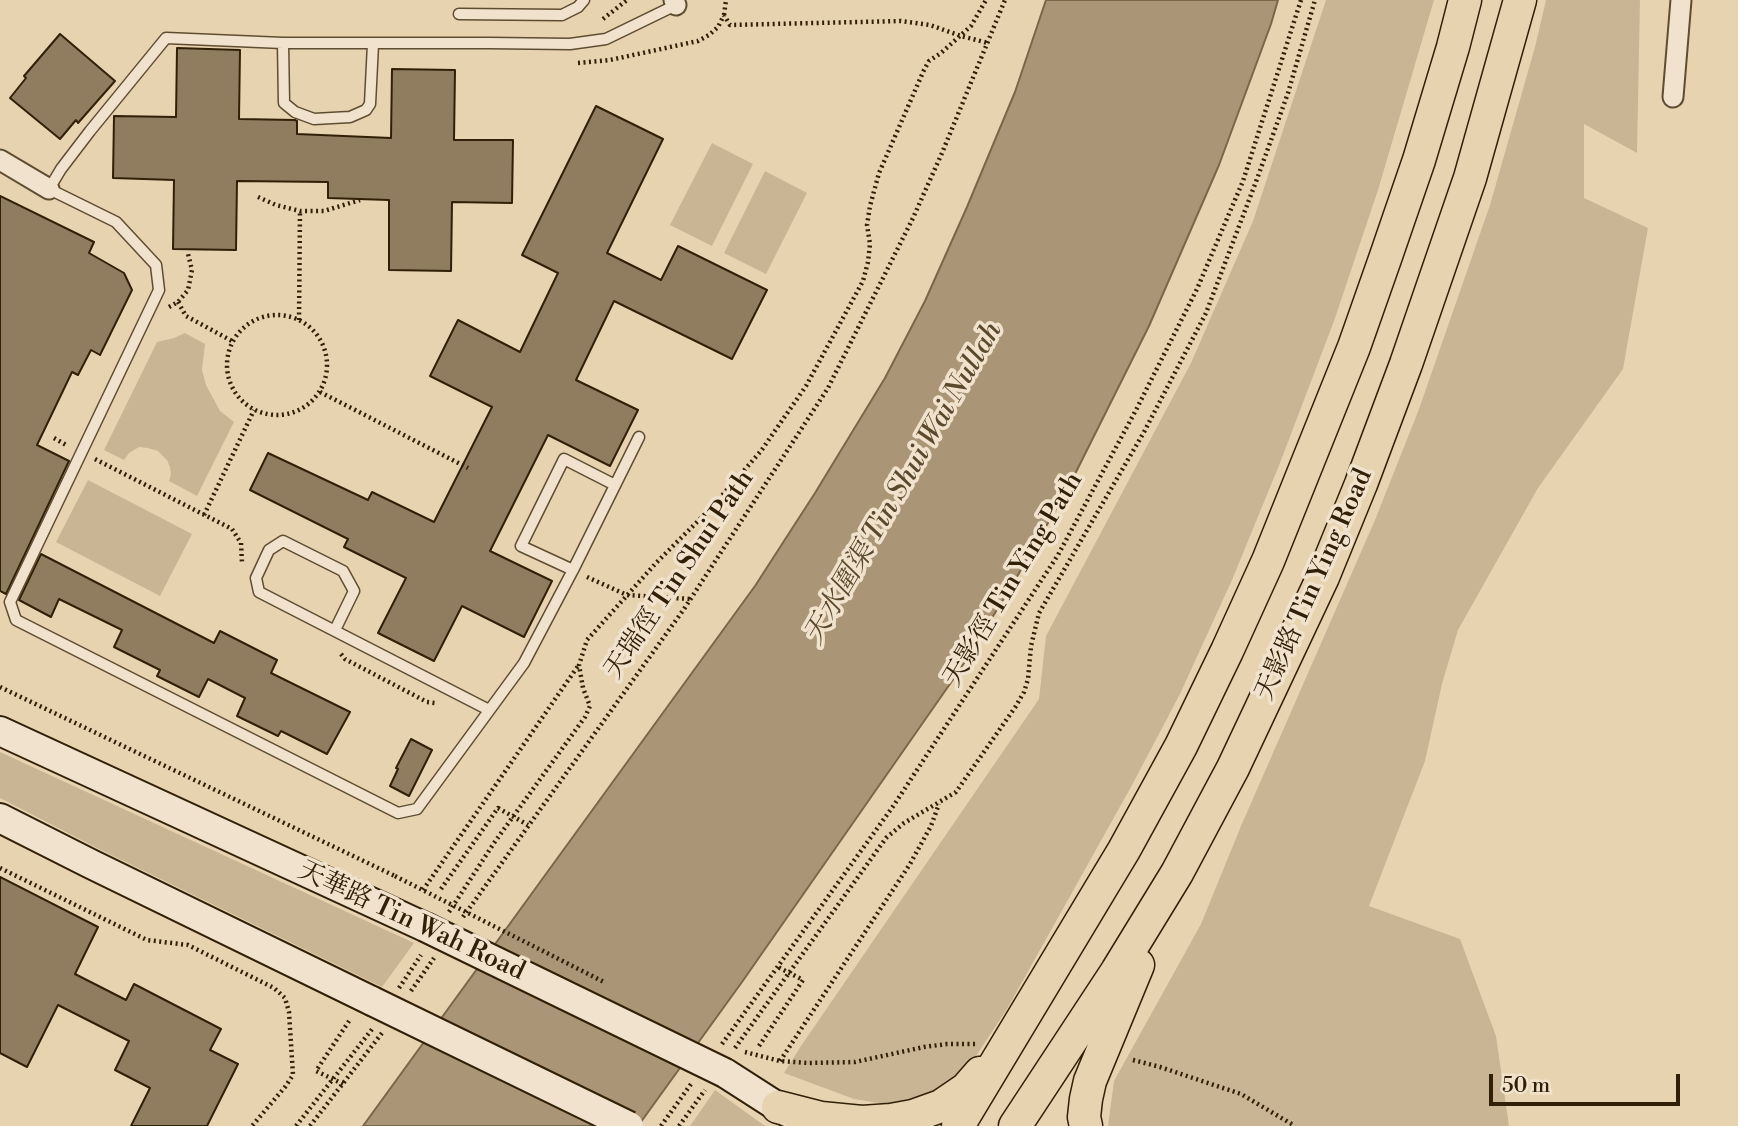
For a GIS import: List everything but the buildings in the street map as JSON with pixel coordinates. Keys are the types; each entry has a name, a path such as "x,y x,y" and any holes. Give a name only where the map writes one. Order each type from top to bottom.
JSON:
{"main road":[{"name":"天影路 Tin Ying Road","path":"958,1126 1124,850 1181,746 1268,561 1354,347 1387,256 1419,160 1465,0"},
{"name":"天影路 Tin Ying Road","path":"1015,1126 1117,971 1177,873 1233,768 1323,577 1406,364 1470,178 1520,0"},
{"name":"天華路 Tin Wah Road","path":"3,732 722,1063 778,1107 815,1126"},
{"path":"0,818 366,1014 629,1126"},
{"path":"1086,1126 1084,1117 1090,1081 1177,873"},
{"path":"778,1107 821,1118 862,1122 913,1116 941,1106 966,1088 1012,1038"}],"street":[{"path":"1673,97 1681,0"},
{"path":"0,160 49,189"}],"lane":[{"path":"459,15 562,15 578,7 584,0"},
{"path":"639,437 524,663 417,809 398,813 16,620 10,602 159,290 156,265 116,222 49,189 61,169 166,38 283,43 570,44 606,39 675,2"},
{"path":"283,43 285,103 295,112 314,119 350,117 366,110 370,103 373,44"},
{"path":"573,570 521,546 564,459 615,485"},
{"path":"335,630 354,591 343,571 283,541 269,550 256,578 259,592 489,709"}],"path":[{"path":"568,63 593,63 698,41 718,27 724,15 726,0"},
{"path":"423,890 579,665 587,640 753,460 806,386 863,281 870,244 867,225 879,173 919,82 929,61 971,26 986,0"},
{"name":"天瑞徑 Tin Shui Path","path":"463,918 690,599 828,388 914,218 1005,0"},
{"name":"天影徑 Tin Ying Path","path":"722,1063 778,967 894,805 1065,543 1197,289 1243,181 1301,0"},
{"path":"679,1126 886,838 904,823 956,792 1020,699 1028,679 1031,646 1039,613 1144,432 1206,313 1288,93 1315,0"},
{"path":"724,15 730,25 901,21 930,25 988,44"},
{"path":"258,197 300,211 324,211 360,200"},
{"path":"299,320 300,211"},
{"path":"178,302 186,316 232,341"},
{"path":"284,315 299,320 313,329 323,343 327,360 326,376 320,392 298,411 268,415 254,410 241,401 232,388 227,372 227,356 232,341 242,329 261,317 284,315"},
{"path":"320,392 468,468"},
{"path":"204,515 254,410"},
{"path":"573,570 627,595 690,599"},
{"path":"398,990 431,931 585,717 590,706 579,665"},
{"path":"0,687 395,876 610,985"},
{"path":"780,1061 910,864 931,826 939,802"},
{"path":"441,889 498,808 528,825"},
{"path":"0,868 146,940 188,945 274,988 285,998 289,1012 293,1075 252,1126"},
{"path":"409,995 439,951"},
{"path":"759,1046 803,980 778,967"},
{"path":"343,1084 316,1071 366,1014"},
{"path":"296,1126 333,1079 366,1014"},
{"path":"310,1126 386,1028"},
{"path":"722,1063 723,1042"},
{"path":"722,1063 742,1052 780,1061 855,1062 925,1047 979,1044"},
{"path":"1133,1060 1241,1094 1295,1126"},
{"path":"661,1126 693,1082"}],"shaded area":[{"path":"1326,0 1434,0 1378,190 1334,321 1232,580 1180,694 1007,1009 974,1059 956,1080 927,1097 891,1105 854,1099 784,1073 1039,699 1046,636 1191,363 1253,221"},
{"path":"1546,0 1640,0 1637,153 1584,124 1584,198 1648,228 1623,369 1538,488 1458,630 1442,684 1425,761 1369,906 1460,939 1496,1036 1509,1126 1108,1126 1114,1081 1201,924 1375,520 1419,409 1490,205"},
{"path":"712,143 753,164 712,246 670,225"},
{"path":"765,171 807,193 766,274 724,253"},
{"path":"185,333 205,344 202,370 206,385 220,411 234,422 197,496 169,481 170,467 158,451 139,447 124,460 104,450 157,342"},
{"path":"88,480 192,534 160,596 56,542"},
{"path":"0,752 414,943 382,987 0,798"},
{"path":"715,1090 765,1126 690,1126"}],"water":[{"name":"天水圍渠 Tin Shui Wai Nullah","path":"1046,0 1278,0 1219,165 1149,326 1067,490 1011,587 959,671 638,1126 363,1126 755,586 885,378 925,301 967,207 1015,92"}]}
